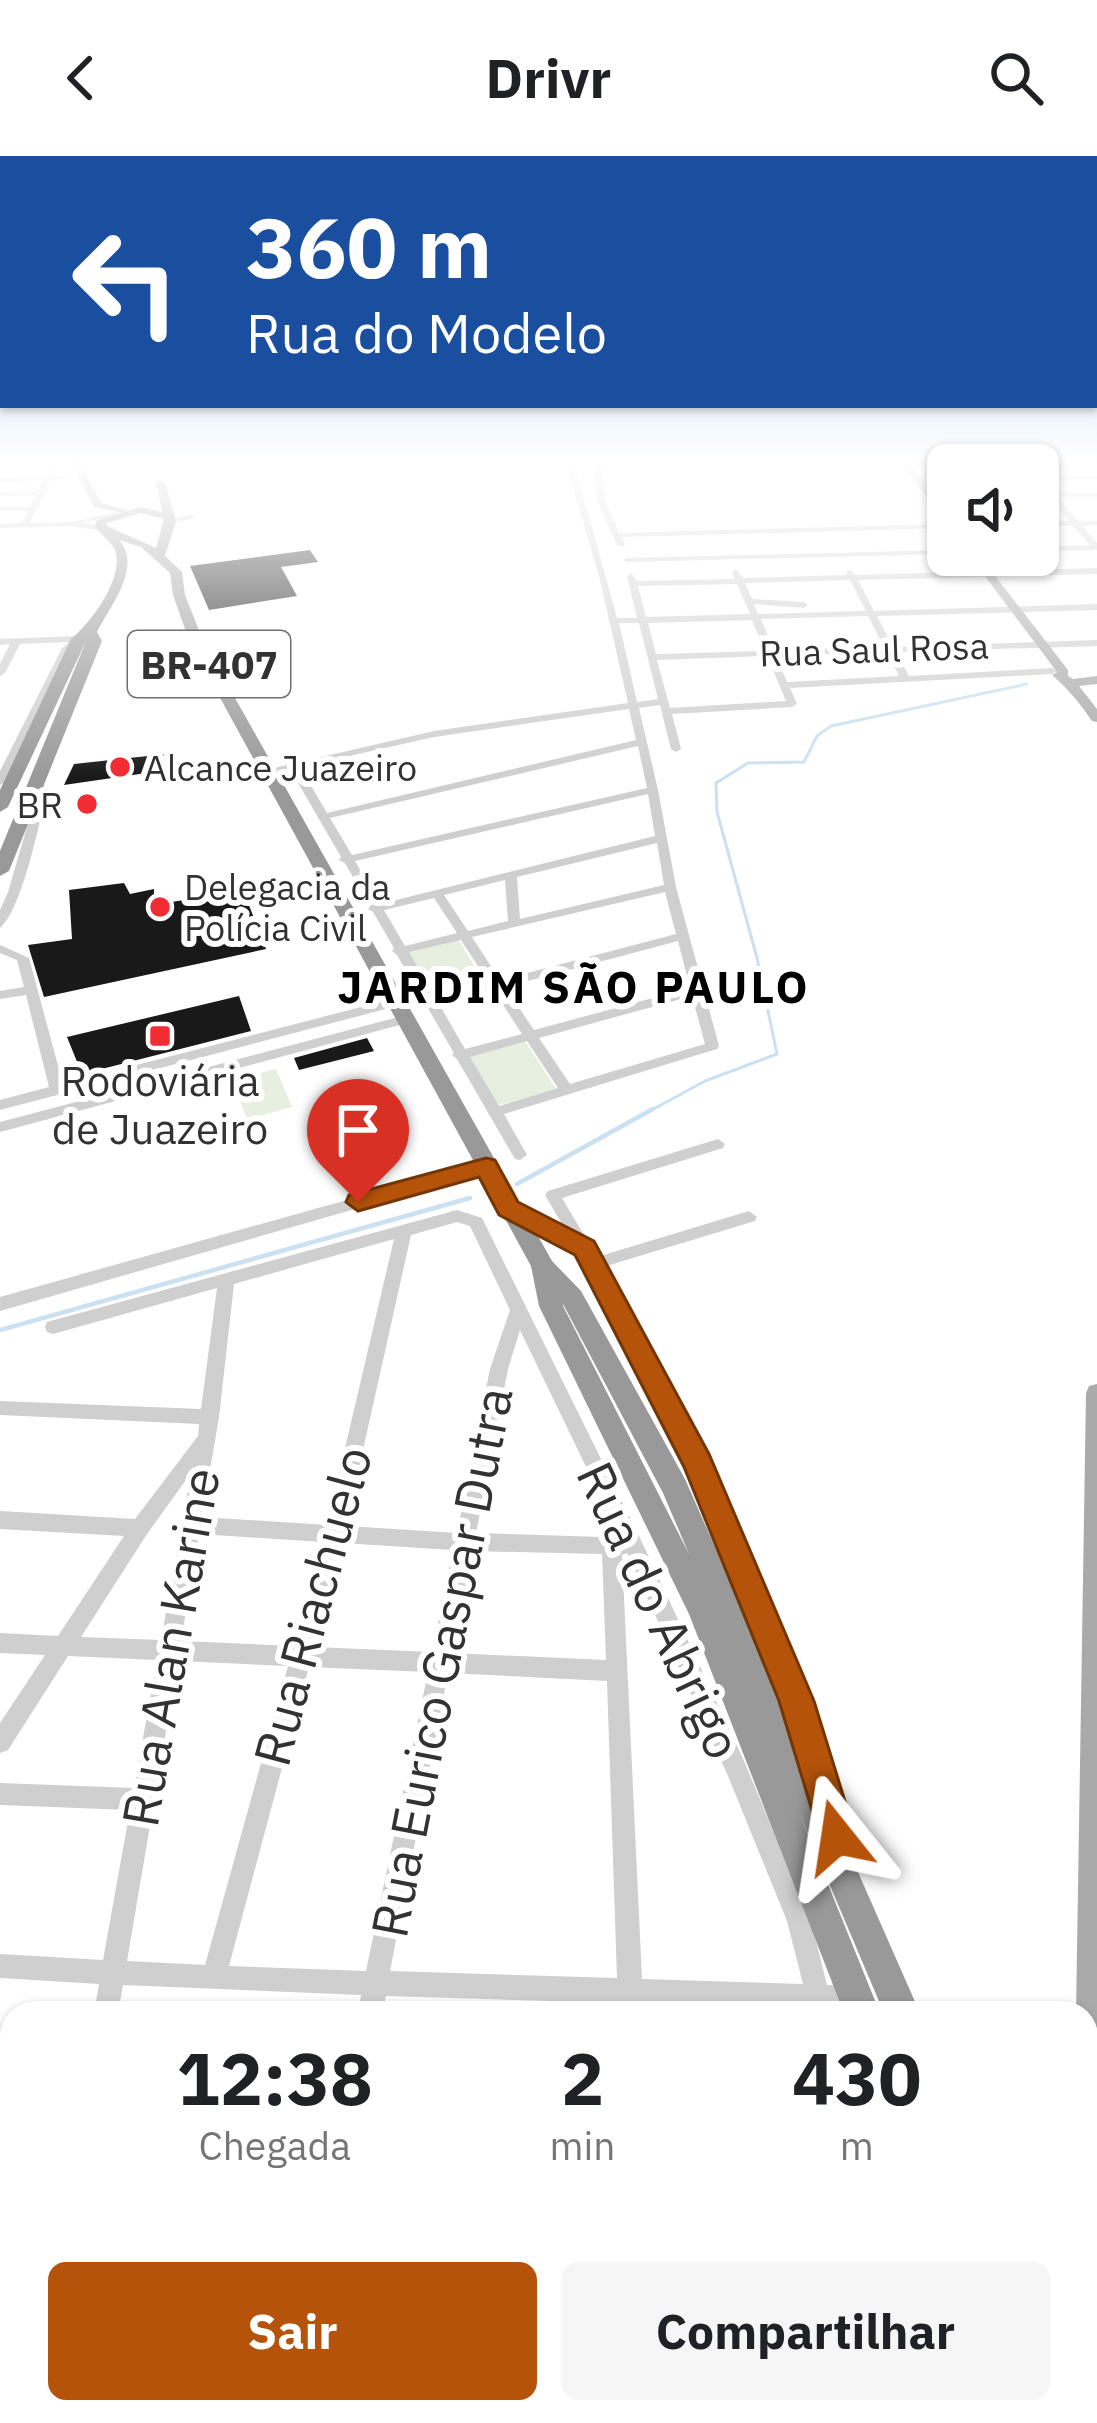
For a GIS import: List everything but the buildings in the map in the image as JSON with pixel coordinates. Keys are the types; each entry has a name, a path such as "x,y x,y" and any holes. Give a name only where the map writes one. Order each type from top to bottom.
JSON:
{"highway":[{"path":"108,578 120,568"},
{"path":"0,808 108,578 120,568"},
{"name":"BR-407","path":"171,568 193,635 266,771 508,1209 543,1266 572,1298 675,1488 897,2001"},
{"path":"2,865 95,641 84,636"},
{"name":"BR-407","path":"543,1266 551,1306 703,1609 857,2001"}],"main road":[{"path":"989,576 1091,703 1097,718"},
{"path":"1068,676 1097,675"},
{"path":"1094,2001 1097,1393"}],"street":[{"path":"494,1112 711,1048 599,568"},
{"path":"629,568 676,749"},
{"path":"266,771 434,734 533,724 632,703 792,704 734,568"},
{"path":"848,568 904,676"},
{"path":"1059,572 1097,571"},
{"path":"633,584 927,575"},
{"path":"748,602 872,611"},
{"path":"612,621 1097,607"},
{"path":"0,642 84,636"},
{"path":"0,782 67,648 84,636"},
{"path":"0,673 16,642"},
{"name":"Rua Saul Rosa","path":"651,656 1097,643"},
{"path":"785,685 872,683 904,676 1068,676"},
{"path":"322,817 643,742"},
{"path":"293,766 520,1155"},
{"path":"0,924 14,892 40,796 38,782"},
{"path":"345,860 653,790"},
{"path":"374,909 662,838"},
{"path":"511,876 514,924"},
{"path":"398,951 670,887"},
{"path":"436,894 567,1091"},
{"path":"496,985 682,936"},
{"path":"0,949 23,958 57,1090"},
{"path":"0,995 31,990"},
{"path":"459,1055 696,991"},
{"path":"0,1105 273,1034 401,1011"},
{"path":"0,1127 284,1052 401,1011"},
{"path":"273,1034 289,1039 284,1052"},
{"path":"100,1078 96,1092 105,1099"},
{"path":"718,1144 553,1195 698,1463 797,1701 857,1911"},
{"path":"0,1304 486,1166"},
{"path":"508,1209 590,1256 749,1217"},
{"name":"Rua do Abrigo","path":"403,1233 457,1216 472,1219 488,1241 610,1500 622,1546 799,1921 819,2001"},
{"path":"53,1327 403,1233"},
{"name":"Rua Riachuelo","path":"214,1978 335,1532 403,1233"},
{"name":"Rua Alan Karine","path":"108,2001 192,1525 226,1280"},
{"name":"Rua Eurico Gaspar Dutra","path":"373,2001 499,1370 518,1313"},
{"path":"0,1408 208,1427 0,1742"},
{"path":"0,1520 140,1528"},
{"path":"192,1525 622,1546 618,1671 631,2001"},
{"path":"0,1642 618,1671"},
{"path":"0,1793 144,1799"},
{"path":"0,1966 377,1981 619,2001"}],"green space":[{"path":"458,939 489,990 436,1004 404,952"},
{"path":"525,1041 556,1089 496,1106 467,1056"},
{"path":"276,1069 292,1107 247,1119 232,1080"}],"waterway":[{"path":"648,1112 705,1081 777,1054 757,958 717,812 716,783 748,763 804,762 817,736 831,726 1027,684"},
{"path":"517,1184 653,1109"},
{"path":"0,1330 470,1198"}],"place":[{"name":"Alcance Juazeiro","path":"120,767"},
{"name":"BR","path":"87,804"},
{"name":"Delegacia da Polícia Civil","path":"160,907"},
{"name":"Rodoviária de Juazeiro","path":"160,1036"}],"district":[{"name":"JARDIM SÃO PAULO","path":"574,986"}],"route":[{"path":"358,1202 486,1166 508,1209 585,1248 698,1463 797,1701 837,1837"}]}
